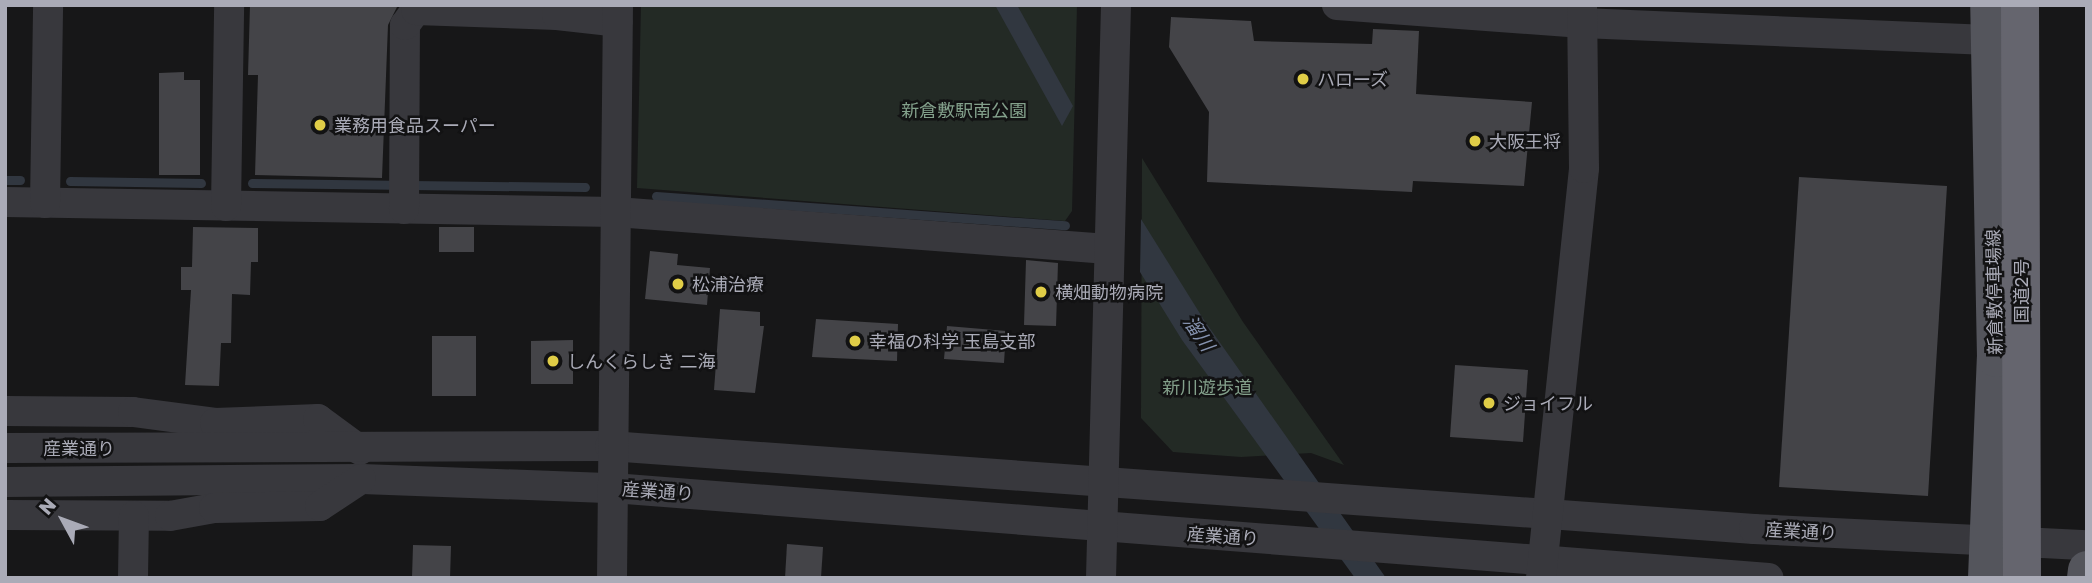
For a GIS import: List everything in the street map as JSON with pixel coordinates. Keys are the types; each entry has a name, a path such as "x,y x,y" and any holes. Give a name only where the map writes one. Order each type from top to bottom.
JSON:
{"highway":[{"name":"国道2号","path":"2020,5 2022,578"}],"main road":[{"name":"新倉敷停車場線","path":"1988,559 1996,358 1989,23"},
{"path":"2086,578 2087,570"}],"street":[{"path":"44,203 48,5"},
{"path":"226,206 229,5"},
{"path":"1101,578 1106,482 1108,249 1116,5"},
{"path":"1354,6 1989,23"},
{"path":"404,194 405,25 416,10 557,15 618,14 610,446 613,488 612,578"},
{"path":"1582,14 1584,168 1542,569 1769,578"},
{"path":"5,202 226,206 404,194 1108,249"},
{"path":"5,411 133,412 215,422 318,419 360,450"},
{"name":"産業通り","path":"5,448 360,450 610,446 1549,512 1988,559 2087,545"},
{"path":"5,515 134,516 320,506 362,479"},
{"name":"産業通り","path":"5,482 362,479 613,488 1384,547 1542,569"},
{"path":"133,578 134,516"}],"green space":[{"name":"新倉敷駅南公園","path":"641,5 1077,5 1072,211 1065,221 637,188"},
{"name":"新川遊歩道","path":"1142,158 1243,322 1344,465 1311,453 1241,457 1173,452 1141,418"}],"water":[{"path":"995,5 1017,5 1073,106 1062,126"},
{"name":"溜川","path":"1141,219 1204,320 1386,578 1355,578 1182,340 1140,272"}],"building":[{"name":"業務用食品スーパー","path":"250,5 398,5 388,25 382,178 255,175 258,75 248,75"},
{"name":"ハローズ","path":"1171,17 1251,21 1254,41 1372,44 1373,29 1419,31 1416,94 1532,102 1524,186 1413,181 1412,192 1207,182 1209,112 1169,47"},
{"path":"184,72 184,80 200,80 200,175 159,175 159,73"},
{"path":"1799,177 1947,186 1928,496 1779,487"},
{"path":"193,227 258,228 258,262 251,262 250,295 232,294 231,343 221,343 219,386 185,385 191,290 181,290 181,267 192,267"},
{"path":"439,227 474,227 474,252 439,252"},
{"name":"松浦治療","path":"650,251 678,254 677,265 710,268 707,305 645,299"},
{"name":"横畑動物病院","path":"1026,260 1058,263 1056,326 1024,325"},
{"path":"720,309 760,312 760,326 764,326 755,393 714,390"},
{"name":"幸福の科学 玉島支部","path":"816,319 898,324 897,361 812,357"},
{"path":"947,326 1006,331 1004,363 944,359"},
{"path":"432,336 476,336 476,396 432,396"},
{"path":"573,340 573,384 531,384 531,341"},
{"name":"ジョイフル","path":"1455,365 1528,370 1523,442 1450,437"},
{"path":"787,544 823,547 821,578 785,578"},
{"path":"413,545 451,546 450,578 412,578"}],"waterway":[{"path":"5,180 20,180"},
{"path":"70,181 201,183"},
{"path":"252,183 585,187"},
{"path":"656,196 1065,225"}],"place":[{"name":"ハローズ","path":"1303,79"},
{"name":"業務用食品スーパー","path":"320,125"},
{"name":"大阪王将","path":"1475,141"},
{"name":"松浦治療","path":"678,284"},
{"name":"横畑動物病院","path":"1041,292"},
{"name":"幸福の科学 玉島支部","path":"855,341"},
{"name":"しんくらしき 二海","path":"553,361"},
{"name":"ジョイフル","path":"1489,403"}]}
